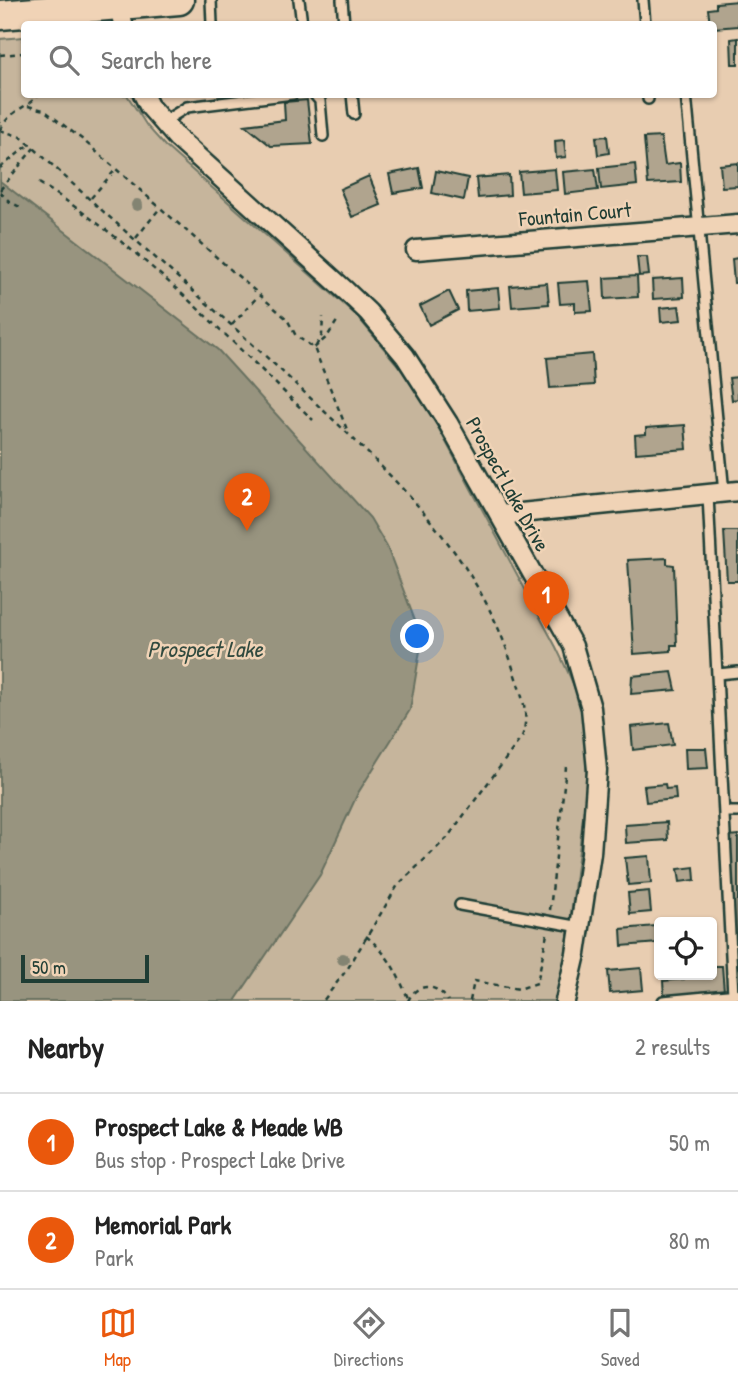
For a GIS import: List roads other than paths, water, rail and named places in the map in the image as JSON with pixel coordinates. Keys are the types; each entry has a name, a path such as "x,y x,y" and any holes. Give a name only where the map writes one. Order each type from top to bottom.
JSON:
{"main road":[{"path":"0,15 120,10 179,0"}],"street":[{"name":"Prospect Lake Drive","path":"145,98 163,122 207,167 346,291 405,356 448,423 573,646 591,708 597,770 591,853 565,1001"},
{"name":"Fountain Court","path":"416,250 738,224"},
{"path":"500,515 723,493"}],"lane":[{"path":"211,0 212,21"},
{"path":"299,0 302,21"},
{"path":"342,0 344,21"},
{"path":"643,0 645,21"},
{"path":"317,98 320,101 323,136"},
{"path":"353,98 355,114"},
{"path":"663,1001 736,994 718,674 723,493 686,98"},
{"path":"163,122 187,107 223,99"},
{"path":"718,674 738,672"},
{"path":"724,813 738,812"},
{"path":"460,905 580,927"}],"water":[{"name":"Prospect Lake","path":"0,181 218,350 370,518 387,547 422,639 410,710 358,793 320,875 235,1001 0,1001"}],"place":[{"name":"Memorial Park","path":"247,531"},
{"name":"Prospect Lake & Meade WB","path":"546,629"}]}
